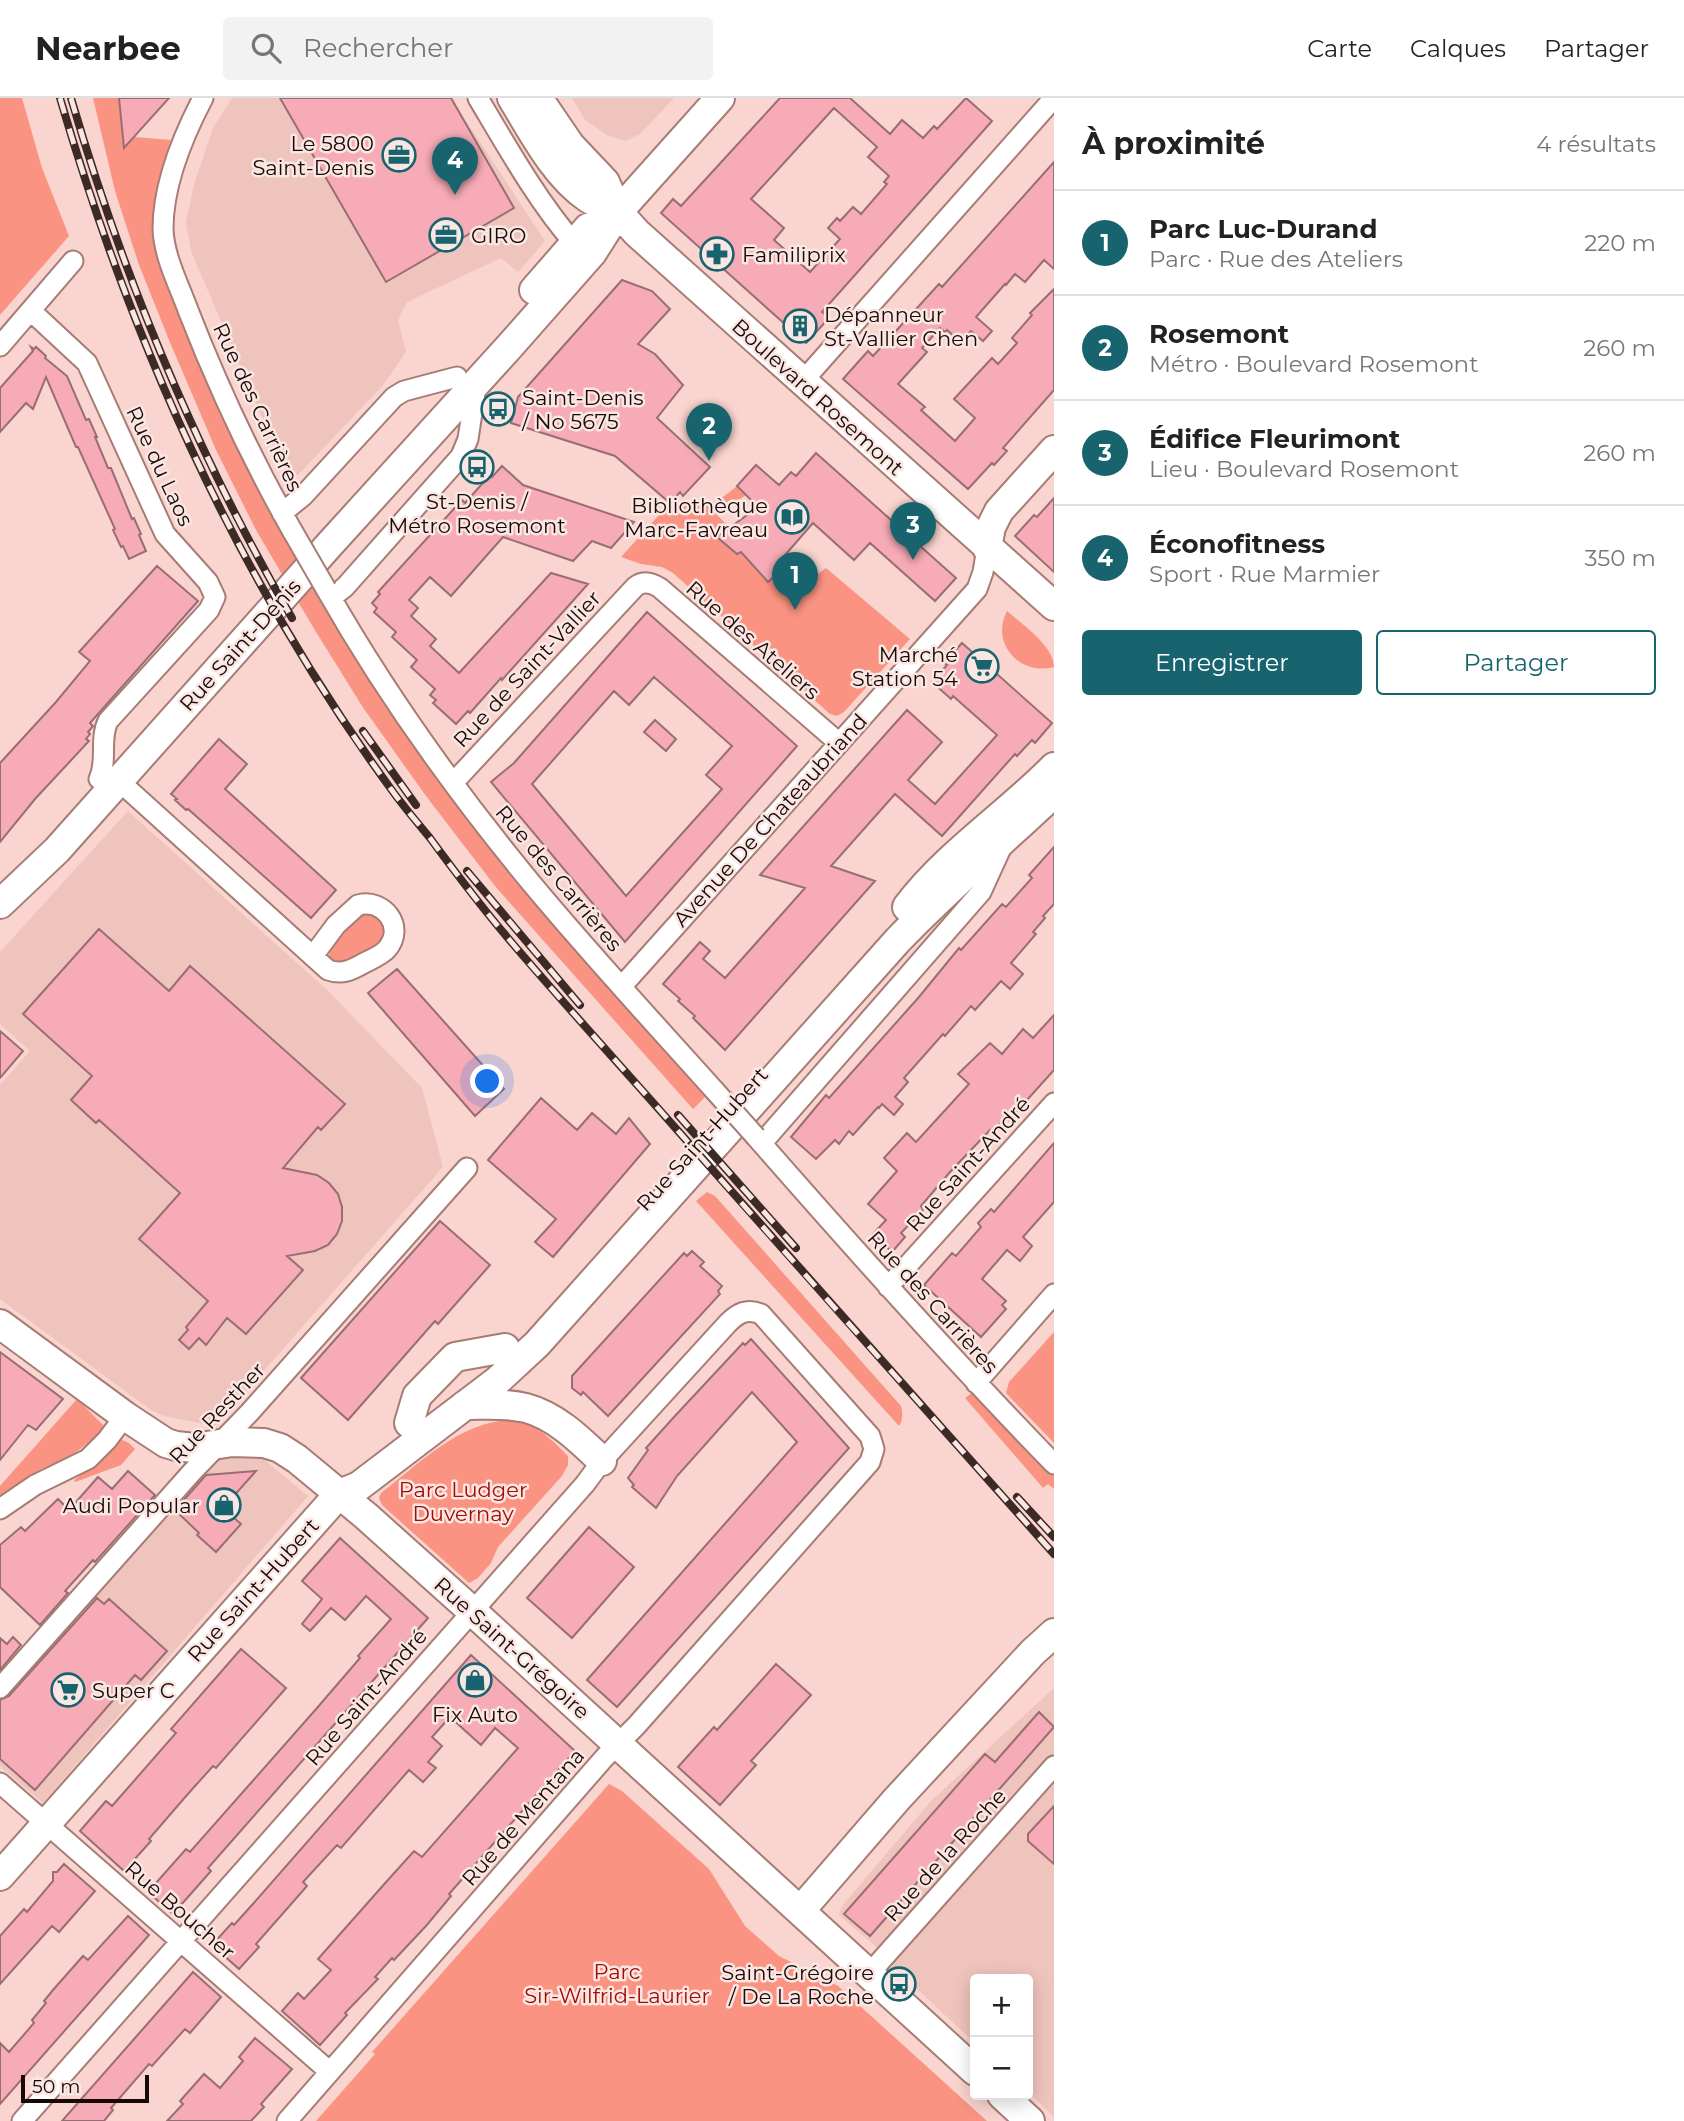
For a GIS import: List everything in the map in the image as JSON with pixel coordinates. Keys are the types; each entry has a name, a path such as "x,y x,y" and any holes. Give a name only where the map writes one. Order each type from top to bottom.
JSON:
{"street":[{"name":"Rue des Carrières","path":"203,98 182,144 166,199 163,231 172,267 241,436 292,532 384,683 453,783 531,883 888,1287 1054,1464"},
{"path":"478,98 517,163 562,230 574,243"},
{"name":"Boulevard Rosemont","path":"512,98 546,153 574,186 590,199 618,212"},
{"name":"Boulevard Rosemont","path":"538,98 570,145 605,182 618,212 636,233 1054,606"},
{"name":"Rue Saint-Denis","path":"0,904 57,850 109,780 467,379 587,259 618,212 720,98"},
{"path":"802,382 1054,98"},
{"name":"Rue Saint-Denis","path":"467,379 574,243 588,228 618,212"},
{"path":"0,346 73,261"},
{"name":"Rue du Laos","path":"31,311 88,363 165,534 208,582 215,597 209,610 108,721 104,731 104,761 109,780"},
{"path":"282,513 303,496 394,397 404,391 467,379"},
{"name":"Rue Saint-Denis","path":"329,593 345,587 460,456 468,439 473,398 467,379"},
{"name":"Avenue De Chateaubriand","path":"622,986 976,589 983,572 991,527 999,511 1054,450"},
{"name":"Rue des Ateliers","path":"635,587 646,583 660,589 839,743"},
{"name":"Rue de Saint-Vallier","path":"453,783 635,587"},
{"name":"Rue Saint-Hubert","path":"0,1876 339,1494 346,1475 410,1423 417,1396 455,1357 505,1348 539,1322 894,924 926,884 1054,767"},
{"path":"109,780 313,956"},
{"name":"Rue Saint-Denis","path":"0,896 45,839 109,780"},
{"name":"Rue Saint-Hubert","path":"339,1494 359,1486 497,1381 537,1344 898,940 966,873 1054,793"},
{"name":"Rue Saint-Hubert","path":"759,1140 981,892 1004,841"},
{"name":"Rue Saint-André","path":"888,1287 1054,1103"},
{"name":"Rue Resther","path":"0,1688 467,1168"},
{"path":"976,1383 1054,1294"},
{"name":"Rue Saint-André","path":"22,2121 603,1461 728,1323 739,1313 750,1311"},
{"name":"Rue de Mentana","path":"287,2121 872,1458 874,1449 867,1432 765,1317 750,1311"},
{"name":"Rue Saint-Grégoire","path":"0,1324 160,1440 176,1446 194,1448 249,1441 275,1446 292,1455 472,1611 970,2066"},
{"path":"465,1405 500,1405 533,1410 564,1427 603,1461"},
{"path":"0,1509 35,1485 88,1459 125,1416"},
{"path":"800,1911 896,1800 1054,1633"},
{"path":"934,1761 1054,1659"},
{"name":"Rue de la Roche","path":"869,1974 1054,1766"},
{"name":"Rue Boucher","path":"0,1783 330,2072"},
{"path":"1007,2100 1030,2121"}],"shaded area":[{"path":"232,98 451,98 545,241 518,272 501,258 407,302 398,320 406,352 383,385 298,475 286,473 191,251 186,222 194,184 213,128"},
{"path":"572,98 674,98 640,134 625,141 607,135 585,120"},
{"path":"128,811 328,991 422,1088 443,1167 215,1426 164,1416 151,1410 0,1299 0,1085 30,1051 0,1024 0,952"},
{"path":"255,1452 308,1496 43,1803 0,1766 0,1696 214,1453"},
{"path":"1054,1688 1054,2117 1033,2097 1033,1974 970,1974 970,2038 873,1944 839,1915 842,1906 931,1801"}],"green space":[{"path":"0,98 22,98 42,168 69,236 0,315"},
{"path":"93,98 119,98 124,147 134,137 171,140 154,206 154,229 160,263 178,313 226,425 307,575 381,697 462,811 540,909 706,1096 693,1109 495,886 362,706 313,627 256,530 216,450 169,340 139,265 115,191"},
{"path":"737,486 746,495 717,515 729,527 717,537 737,554 748,547 748,560 767,581 784,567 779,562 788,552 815,576 826,568 910,639 844,712 837,716 830,714 673,573 662,567 621,557 669,504 706,505"},
{"path":"1007,611 1043,643 1053,659 1054,667 1030,667 1011,655 1002,635"},
{"path":"363,914 374,915 380,919 384,930 383,937 363,953 341,963 330,960 331,949 354,920"},
{"path":"707,1192 715,1196 901,1406 899,1426 696,1201"},
{"path":"1054,1332 1054,1443 1006,1393 1009,1382"},
{"path":"973,1392 1054,1476 1054,1489 1048,1484 1043,1488 965,1398"},
{"path":"77,1399 105,1427 103,1431 71,1456 41,1469 0,1495 0,1486"},
{"name":"Parc Ludger Duvernay","path":"510,1420 527,1424 542,1432 568,1456 568,1465 562,1476 498,1547 491,1563 478,1578 469,1583 382,1505 379,1498 381,1493 425,1458 457,1436 474,1428"},
{"path":"120,1439 135,1449 121,1465 75,1482 74,1480 100,1461"},
{"name":"Parc Sir-Wilfrid-Laurier","path":"609,1784 622,1791 709,1869 745,1926 779,1956 838,1986 987,2121 316,2121 375,2054 372,2052"}],"building":[{"path":"119,98 169,98 124,148"},
{"name":"Le 5800 Saint-Denis","path":"280,98 451,98 514,208 386,282"},
{"path":"780,98 850,98 890,134 902,120 923,138 934,126 937,129 966,98 992,121 822,312 829,318 806,343 661,213 673,199 681,206","holes":["834,108 877,147 868,157 889,176 884,182 887,184 861,214 853,207 840,221 837,218 828,228 840,239 810,272 774,240 784,228 751,199"]},
{"path":"1054,162 1054,269 1044,260 1025,282 1015,274 1005,284 976,317 992,331 983,341 971,331 960,342 947,330 945,332 940,328 922,348 927,352 898,384 925,407 921,410 955,441 975,418 954,399 992,358 998,364 1017,343 1012,338 1032,315 1030,313 1054,289 1054,390 1003,448 1007,451 968,489 843,379 868,351 873,356 939,284 942,287"},
{"path":"622,280 652,291 670,309 638,344 655,354 683,385 657,418 710,467 683,496 680,492 670,503 615,456 511,423 518,397"},
{"path":"31,347 36,347 67,376 86,420 89,419 132,519 134,518 146,551 129,559 123,546 121,547 46,377 33,409 26,403 0,432 0,388 33,351"},
{"name":"Bibliothèque Marc-Favreau","path":"816,453 956,578 935,601 870,543 854,560 813,523 779,562 784,567 768,582 741,552 737,554 717,537 758,507 737,486 756,465 779,485 791,472 796,476"},
{"path":"502,466 523,485 634,522 611,548 592,541 573,561 503,537 451,596 430,577 409,600 418,608 411,616 436,639 430,646 459,673 551,573 588,584 502,680 501,678 470,713 468,711 456,724 433,703 436,700 430,695 435,689 411,667 417,660 392,637 396,632 374,612 377,608 372,603 380,594 378,592 462,500 465,503 490,475 492,477"},
{"path":"1054,498 1054,572 1015,536"},
{"path":"157,566 198,601 90,723 93,726 86,739 89,741 35,799 0,842 0,763 90,661 79,652"},
{"path":"647,612 797,746 625,942 491,782 514,763","holes":["654,677 732,746 706,775 722,789 626,896 532,784 614,691 629,705"]},
{"path":"962,643 1052,723 1035,743 1032,740 1017,756 1015,754 942,836 895,794 831,866 875,881 725,1050 678,1001 680,999 663,984 700,942 710,951 703,959 725,978 805,888 760,875 907,710 942,742 908,780 935,804 997,735 953,696 951,699 932,682"},
{"path":"655,720 676,739 666,751 644,732"},
{"path":"219,739 247,764 225,789 336,890 311,918 171,794"},
{"path":"1054,847 1054,904 1033,932 1036,934 1011,963 1023,974 1010,989 1001,981 975,1010 971,1006 945,1036 943,1034 904,1078 908,1082 895,1097 903,1104 894,1115 882,1104 853,1135 849,1131 839,1144 835,1140 816,1159 791,1137 826,1095 829,1098 919,997 959,948 961,950 1002,904 1006,907 1032,878 1029,875"},
{"path":"99,929 169,991 190,966 345,1104 321,1130 318,1127 283,1168 317,1175 329,1183 338,1194 342,1221 337,1234 328,1245 315,1251 287,1256 303,1270 246,1334 227,1318 206,1345 199,1338 189,1349 179,1340 188,1330 186,1327 208,1301 139,1239 180,1193 99,1120 96,1123 71,1100 92,1076 23,1014"},
{"path":"397,969 504,1089 475,1116 368,993"},
{"path":"1054,1015 1054,1070 1009,1120 1006,1117 993,1133 990,1130 950,1172 921,1206 923,1210 901,1233 905,1237 892,1252 873,1234 886,1220 868,1204 897,1171 884,1158 907,1133 916,1142 969,1084 958,1074 990,1043 1002,1054 1023,1029 1033,1038"},
{"path":"0,1031 23,1051 0,1078"},
{"path":"541,1098 577,1130 592,1113 616,1134 629,1118 650,1144 553,1257 535,1242 556,1219 488,1160"},
{"path":"1054,1143 1054,1202 1023,1237 1032,1246 1020,1261 1007,1250 982,1279 1006,1301 1002,1305 1006,1309 981,1337 924,1285 952,1253 956,1256 981,1227 978,1223 991,1209 994,1212"},
{"path":"440,1221 490,1265 438,1324 435,1321 348,1420 301,1378"},
{"path":"692,1251 704,1262 700,1266 722,1286 718,1291 720,1294 608,1416 583,1392 581,1395 572,1388 572,1376 684,1253 687,1256"},
{"path":"751,1339 849,1448 617,1707 587,1680 797,1442 752,1392 677,1476 656,1508 632,1487 634,1485 628,1478 648,1450 646,1448 743,1343 745,1345"},
{"path":"0,1352 63,1399 36,1430 28,1425 0,1460"},
{"path":"128,1471 155,1495 65,1591 68,1593 40,1625 0,1587 0,1545 21,1527 25,1531 58,1499 69,1510 98,1477 112,1489"},
{"path":"256,1471 223,1508 241,1524 216,1552 175,1510 206,1475"},
{"path":"589,1527 634,1567 572,1638 527,1598"},
{"path":"340,1538 428,1618 208,1868 211,1871 173,1914 148,1892 186,1849 190,1852 317,1708 391,1619 366,1596 345,1620 331,1608 310,1631 302,1624 322,1599 302,1581"},
{"name":"Super C","path":"97,1598 104,1604 109,1599 167,1651 141,1680 135,1675 35,1790 0,1759 0,1700 9,1696"},
{"path":"13,1637 21,1645 0,1670 0,1638 7,1644"},
{"path":"241,1649 286,1688 216,1768 213,1766 187,1795 124,1871 80,1831 106,1801 112,1806 176,1733 171,1729"},
{"path":"471,1655 575,1751 449,1894 451,1896 426,1926 375,1977 378,1979 345,2013 347,2015 320,2045 282,2011 298,1993 304,1999 331,1970 318,1959 414,1851 422,1857 518,1748 495,1728 481,1745 450,1717 432,1737 442,1746 428,1762 436,1768 423,1782 409,1770 341,1848 337,1845 303,1882 307,1886 256,1944 259,1947 239,1969 212,1945 252,1905"},
{"path":"776,1664 811,1695 751,1761 756,1765 720,1805 678,1767 714,1727 717,1730"},
{"path":"1039,1712 1054,1727 870,1936 844,1914 985,1754 995,1762"},
{"path":"1054,1806 1054,1864 1028,1841 1028,1834"},
{"path":"64,1864 95,1891 59,1932 52,1926 0,1984 0,1936 24,1909 27,1912 53,1881 53,1872 57,1872"},
{"path":"128,1916 149,1935 0,2104 0,2043 9,2052 34,2023 32,2020 53,1990 83,1956 88,1960"},
{"path":"193,1972 221,1997 190,2033 185,2029 152,2066 149,2064 111,2108 113,2110 104,2121 62,2121"},
{"path":"255,2038 292,2069 261,2104 264,2107 251,2121 167,2121 183,2104 180,2101 204,2074 220,2088 243,2061 239,2057"}],"railway":[{"path":"60,98 89,190 156,370 238,544 285,628 336,710 396,795 507,937 1054,1554"},
{"path":"71,98 115,233 166,365 225,493 292,618"},
{"path":"363,731 416,805"},
{"path":"467,871 580,1005"},
{"path":"678,1115 796,1248"},
{"path":"1017,1497 1054,1537"}],"place":[{"name":"Le 5800 Saint-Denis","path":"399,155"},
{"name":"Éconofitness","path":"455,195"},
{"name":"GIRO","path":"446,235"},
{"name":"Familiprix","path":"717,254"},
{"name":"Dépanneur St-Vallier Chen","path":"800,326"},
{"name":"Saint-Denis / No 5675","path":"498,409"},
{"name":"Rosemont","path":"709,461"},
{"name":"St-Denis / Métro Rosemont","path":"477,467"},
{"name":"Bibliothèque Marc-Favreau","path":"792,517"},
{"name":"Édifice Fleurimont","path":"913,560"},
{"name":"Parc Luc-Durand","path":"795,610"},
{"name":"Marché Station 54","path":"982,666"},
{"name":"Audi Popular","path":"224,1505"},
{"name":"Fix Auto","path":"475,1680"},
{"name":"Super C","path":"68,1690"},
{"name":"Saint-Grégoire / De La Roche","path":"899,1984"}]}
